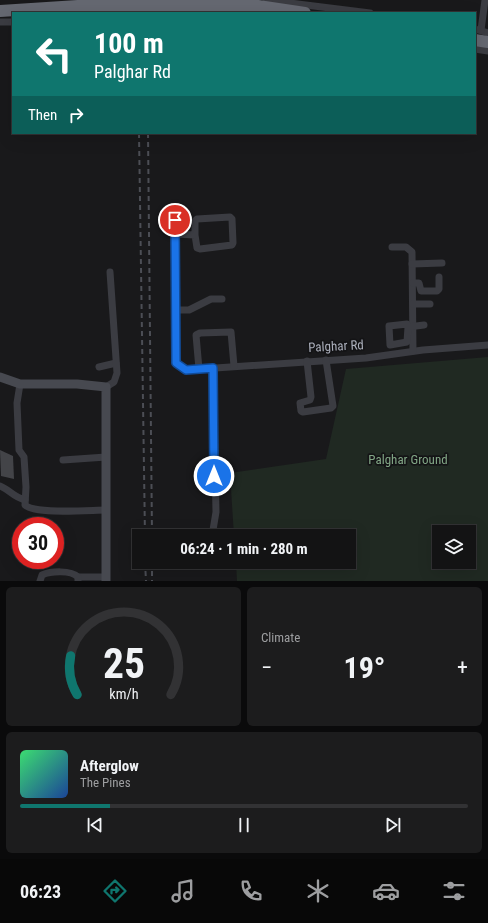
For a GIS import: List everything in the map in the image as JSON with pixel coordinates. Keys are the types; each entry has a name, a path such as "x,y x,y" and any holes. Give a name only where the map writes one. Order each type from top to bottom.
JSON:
{"highway":[{"path":"0,11 93,5 258,6 298,12"},
{"path":"480,33 488,42"}],"street":[{"path":"96,0 107,12"},
{"path":"266,0 362,12"},
{"path":"480,33 485,0"},
{"path":"0,22 12,22"},
{"path":"476,49 488,51"},
{"path":"230,217 232,219 232,246 200,249 197,248 195,234 195,221 197,218 230,217"},
{"path":"175,220 175,310 189,310 211,299 222,299"},
{"path":"175,234 195,234"},
{"path":"392,247 406,247 412,252 412,264 421,291 437,291 439,289 440,277"},
{"path":"412,264 442,263"},
{"path":"0,377 20,384 77,384 106,387 114,382 117,377 110,272"},
{"path":"413,351 410,326 417,281"},
{"path":"413,304 430,304"},
{"name":"Palghar Rd","path":"175,310 176,363 186,370 366,358 413,351 488,345"},
{"path":"410,326 424,325"},
{"path":"199,369 196,335 200,333 231,332 234,366"},
{"path":"307,361 311,397 310,400 300,403 301,411 303,412 331,408 333,406 326,360"},
{"path":"100,367 116,363"},
{"path":"213,368 216,512 213,529"},
{"path":"20,384 17,404 19,450 24,457 25,505 28,508 54,511 106,510"},
{"path":"40,581 42,575 49,572 74,573 78,579 106,579 106,387"},
{"path":"63,460 106,456"},
{"path":"0,486 5,488 17,498 25,500"}],"green space":[{"name":"Palghar Ground","path":"488,357 488,581 237,581 236,569 356,569 356,529 234,529 230,473 326,459 346,369"}],"building":[{"path":"0,450 13,456 14,479 1,476"}],"railway":[{"path":"136,0 136,12"},
{"path":"147,0 147,12"},
{"path":"139,134 145,529"},
{"path":"148,134 152,529"},
{"path":"145,569 146,581"},
{"path":"152,569 152,581"}],"route":[{"path":"175,220 176,363 186,370 213,368 215,401 214,476"}]}
